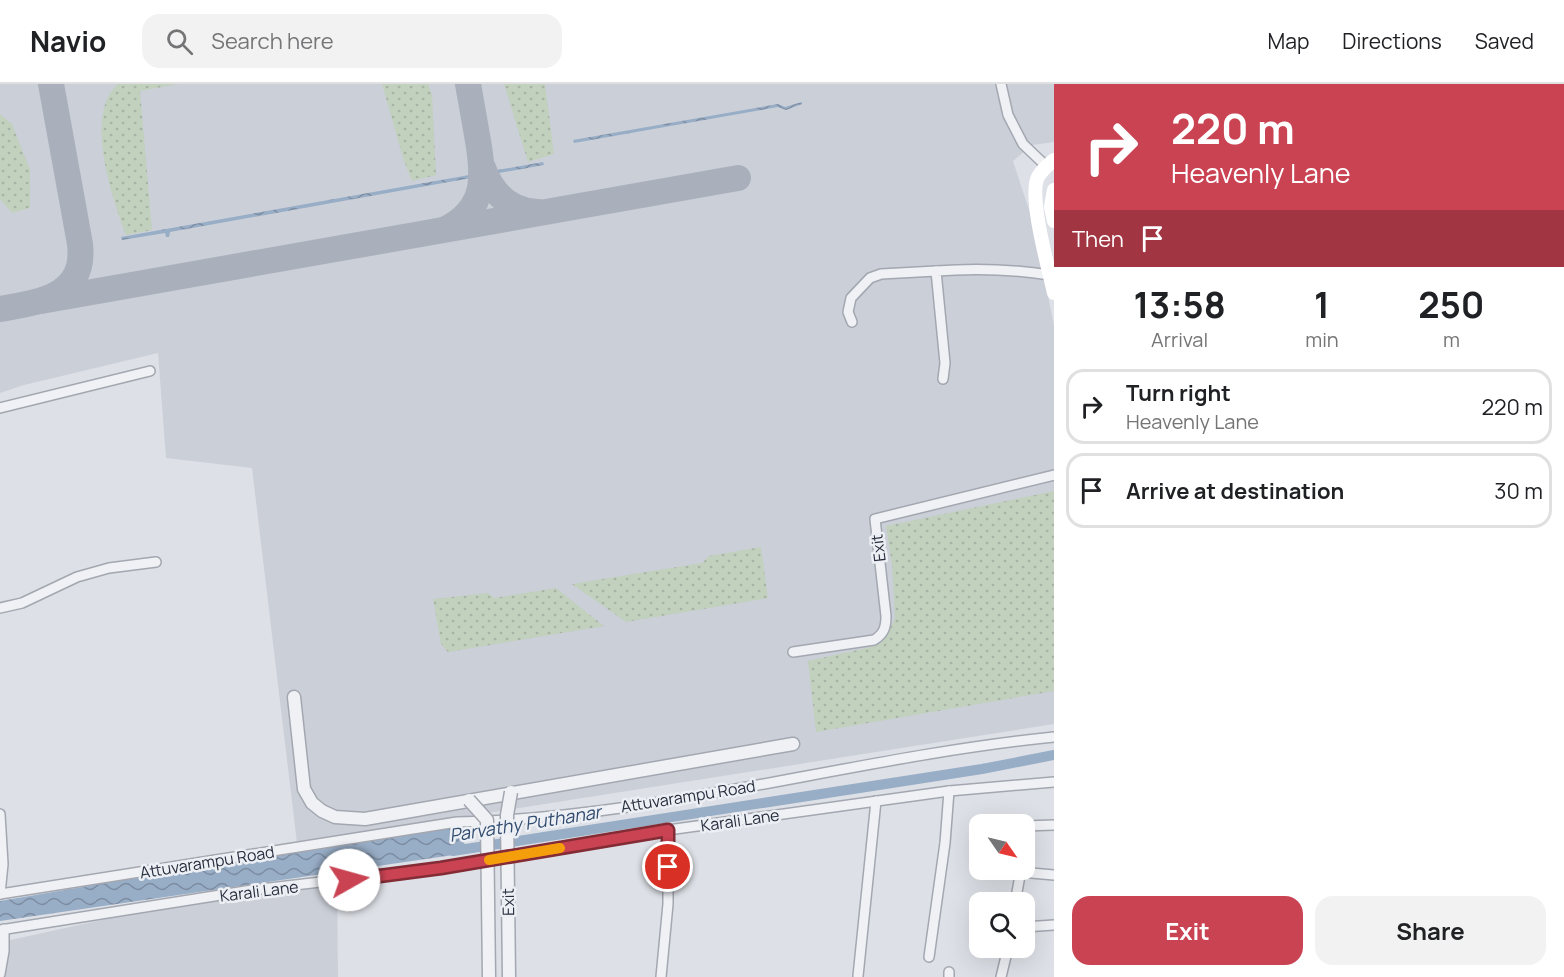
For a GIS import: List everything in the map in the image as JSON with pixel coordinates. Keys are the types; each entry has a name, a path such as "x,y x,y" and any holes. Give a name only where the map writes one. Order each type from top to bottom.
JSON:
{"main road":[{"path":"1050,163 1037,179 1036,204 1054,293"},
{"path":"1054,190 1052,207 1054,220"}],"street":[{"path":"1001,84 1008,115 1023,144 1050,163"},
{"path":"852,322 848,312 851,298 864,282 881,274 1001,268 1050,275"},
{"path":"936,271 945,363 942,379"},
{"path":"0,408 150,371"},
{"name":"Exit","path":"793,651 874,640 886,627 874,519 1054,475"},
{"path":"0,608 31,599 77,577 109,568 156,562"},
{"path":"294,697 304,789 312,803 335,817 365,819 793,744"},
{"name":"Attuvarampu Road","path":"0,894 457,822 510,821 604,809 980,747 1054,737"},
{"name":"Karali Lane","path":"2,929 252,890 441,868 668,830 949,791 1054,782"},
{"path":"929,957 945,843 949,791"},
{"name":"Exit","path":"509,977 507,815 511,792"},
{"path":"469,800 487,820 489,977"},
{"path":"858,976 876,801"},
{"path":"0,814 3,864 0,894"},
{"path":"1035,826 1054,825"},
{"path":"661,977 668,904 668,830"},
{"path":"1035,872 1054,874"},
{"path":"1035,926 1054,925"},
{"path":"0,974 4,951 2,929"},
{"path":"1001,977 1006,958"}],"shaded area":[{"path":"0,84 1054,84 1054,142 1032,145 1013,161 1034,225 1054,326 1054,724 297,843 252,468 166,458 158,353 24,385 0,393"},
{"path":"337,883 338,977 3,977 6,941 161,907"}],"green space":[{"path":"118,84 178,84 140,91 152,230 126,235 114,201 104,158 102,136 103,115 108,98"},
{"path":"382,84 428,84 432,95 436,175 412,181"},
{"path":"504,84 545,84 554,154 528,162"},
{"path":"0,114 12,124 30,170 30,208 12,213 0,199"},
{"path":"1054,491 1054,691 816,732 808,661 875,646 887,636 895,618 892,565 886,526"},
{"path":"761,547 768,598 626,622 572,584 702,563 709,556"},
{"path":"556,588 604,626 448,652 441,644 433,599 488,593 494,598"}],"water":[{"path":"802,102 786,110 778,107 574,143 573,140 778,104 785,107"},
{"path":"543,162 544,165 170,232 169,237 166,237 165,233 122,240 121,237"},
{"path":"459,823 467,853 0,921 0,901"}],"waterway":[{"name":"Parvathy Puthanar","path":"453,851 982,769 1054,755"}],"taxiway":[{"path":"0,309 30,303 57,294 76,276 80,262 80,244 51,84"},
{"path":"446,229 460,221 470,211 480,189 481,163 468,84"},
{"path":"483,171 483,168 491,185 503,199 519,208 538,212"},
{"path":"41,301 738,178"}],"slow traffic":[{"path":"489,860 560,848"}],"route":[{"path":"349,880 441,868 668,830 668,867"}]}
